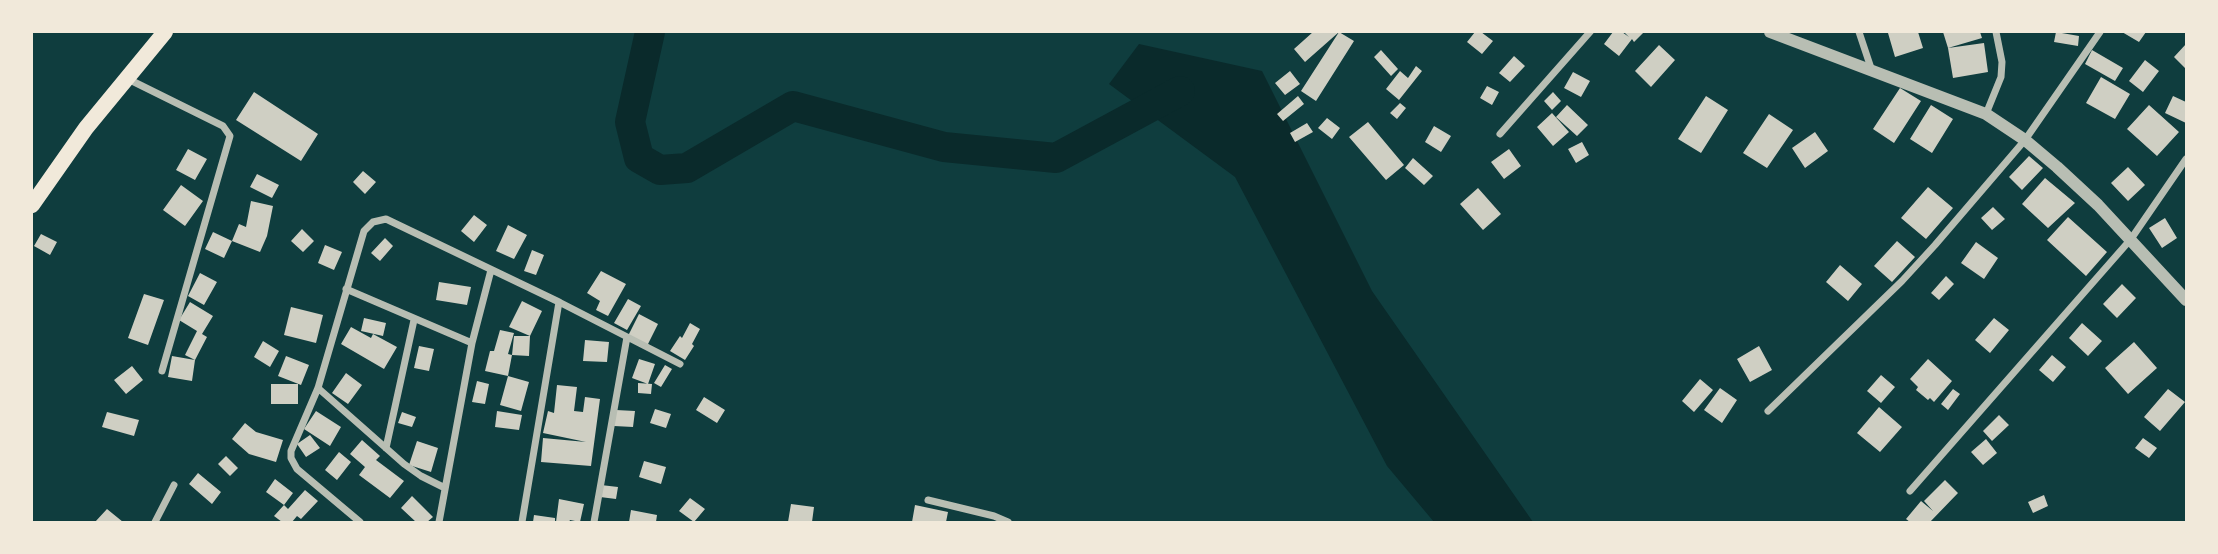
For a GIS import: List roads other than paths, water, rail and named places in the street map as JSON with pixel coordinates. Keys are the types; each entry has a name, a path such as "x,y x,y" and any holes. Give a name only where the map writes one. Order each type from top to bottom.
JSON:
{"main road":[{"path":"32,205 86,128 165,32"}],"street":[{"path":"1500,134 1590,32"},
{"path":"1770,32 1986,114 2025,140 2090,197 2186,300"},
{"path":"1859,32 1872,71"},
{"path":"1986,114 2001,77 2002,62 1996,32"},
{"path":"1768,411 1902,281 2025,140 2100,32"},
{"path":"127,78 223,126 230,136 162,371"},
{"path":"1910,491 2131,239 2186,159"},
{"path":"360,523 297,468 291,458 291,451 318,388 364,231 379,219 386,219 559,302 680,364"},
{"path":"439,523 472,343 491,270"},
{"path":"346,289 472,343"},
{"path":"523,523 559,302"},
{"path":"386,448 414,320"},
{"path":"594,523 627,337"},
{"path":"318,388 412,471 445,488"},
{"path":"155,523 174,485"},
{"path":"928,499 994,516 1008,523"}],"water":[{"path":"1139,44 1262,71 1372,291 1533,522 1434,522 1387,466 1235,177 1109,84"}],"waterway":[{"path":"650,32 630,122 639,158 660,170 687,168 793,106 944,147 1056,158 1180,91"}]}
